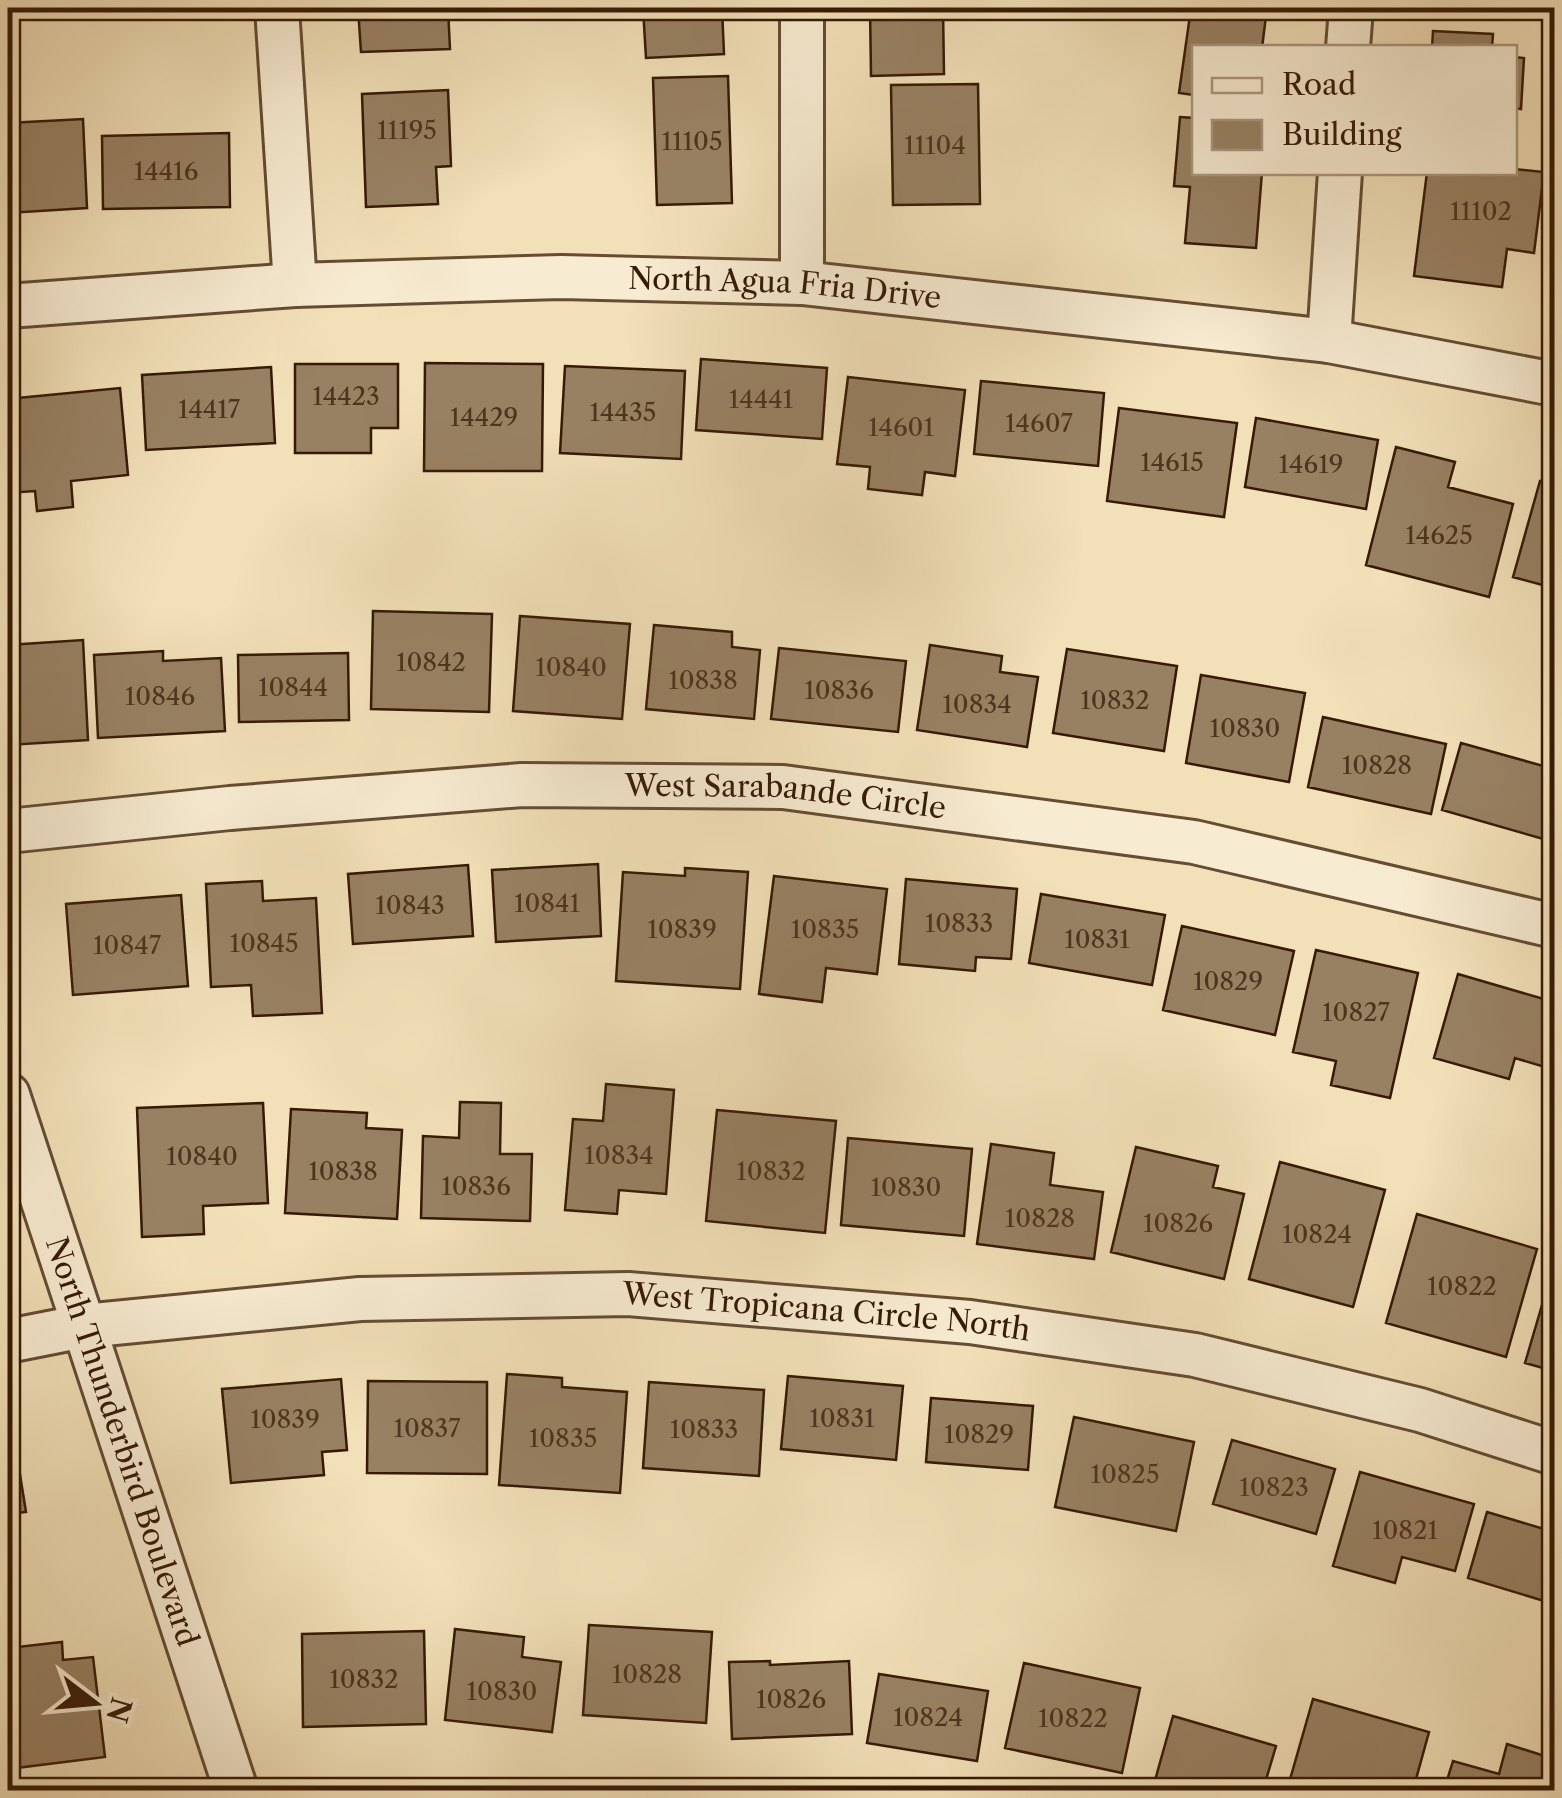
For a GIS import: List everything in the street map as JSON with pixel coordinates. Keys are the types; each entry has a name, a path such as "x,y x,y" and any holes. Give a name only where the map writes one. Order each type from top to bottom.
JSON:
{"street":[{"path":"277,8 295,285"},
{"path":"802,8 802,283"},
{"path":"1348,45 1350,8"},
{"path":"1329,341 1340,175"},
{"name":"North Agua Fria Drive","path":"8,306 295,285 561,277 802,283 1329,341 1554,384"},
{"name":"West Sarabande Circle","path":"8,831 230,808 522,785 783,788 1194,842 1554,926"},
{"name":"North Thunderbird Boulevard","path":"8,1095 236,1790"},
{"name":"West Tropicana Circle North","path":"8,1341 84,1326 360,1298 628,1294 970,1322 1195,1354 1420,1410 1554,1453"}],"building":[{"path":"137,8 206,8 206,10 138,16"},
{"path":"358,8 448,8 450,49 361,52"},
{"path":"643,8 722,8 724,54 646,58"},
{"path":"870,8 943,8 944,74 871,76"},
{"path":"1191,8 1267,8 1262,45 1192,45 1192,95 1179,93"},
{"path":"1433,8 1520,8 1520,14"},
{"path":"1433,31 1493,34 1492,45 1432,45"},
{"path":"1517,57 1524,58 1521,109 1517,108"},
{"path":"728,76 732,203 657,205 653,78"},
{"path":"978,84 980,204 893,205 891,85"},
{"path":"448,90 451,166 436,167 438,204 366,207 362,94"},
{"path":"1180,117 1192,118 1192,175 1262,175 1256,248 1185,243 1190,187 1174,186"},
{"path":"83,119 87,208 8,213 8,123"},
{"path":"229,133 230,207 103,209 102,136"},
{"path":"1517,169 1544,172 1534,253 1507,249 1502,287 1414,276 1427,175 1517,175"},
{"path":"701,359 827,368 822,439 696,430"},
{"path":"425,363 543,364 542,471 424,471"},
{"path":"295,364 398,364 398,428 371,428 371,453 295,453"},
{"path":"565,366 685,371 681,459 560,453"},
{"path":"271,367 275,443 146,450 142,375"},
{"path":"848,377 965,390 955,476 925,472 922,495 868,489 870,467 837,464"},
{"path":"981,381 1104,393 1098,466 974,454"},
{"path":"120,388 128,475 71,481 73,507 37,511 35,491 8,493 8,399"},
{"path":"1119,408 1237,423 1224,517 1107,501"},
{"path":"1256,418 1378,440 1366,509 1245,487"},
{"path":"1396,447 1455,462 1448,487 1513,504 1489,597 1366,565"},
{"path":"1540,481 1554,485 1554,588 1513,577"},
{"path":"373,611 492,614 489,712 371,709"},
{"path":"520,616 630,624 622,719 513,711"},
{"path":"654,625 732,632 732,647 760,650 754,719 646,709"},
{"path":"83,640 88,740 8,745 8,645"},
{"path":"930,645 1002,656 1000,672 1038,677 1027,747 917,730"},
{"path":"779,648 906,661 898,732 771,719"},
{"path":"1067,649 1177,666 1164,751 1053,733"},
{"path":"163,651 163,661 221,658 225,731 98,738 94,655"},
{"path":"348,653 349,720 239,722 238,655"},
{"path":"1201,675 1305,693 1289,782 1186,763"},
{"path":"1323,717 1446,744 1431,814 1308,787"},
{"path":"1461,743 1554,769 1554,842 1442,810"},
{"path":"598,864 601,936 496,942 492,870"},
{"path":"468,865 473,936 353,944 348,874"},
{"path":"685,868 748,872 740,989 616,981 623,872 685,876"},
{"path":"774,876 887,889 877,974 826,968 822,1002 759,994"},
{"path":"906,879 1017,889 1011,959 976,957 975,971 899,964"},
{"path":"262,881 263,901 316,898 322,1013 253,1016 251,985 211,987 206,884"},
{"path":"1041,894 1165,915 1152,985 1029,963"},
{"path":"181,895 188,986 73,995 66,904"},
{"path":"1182,926 1294,951 1275,1035 1163,1010"},
{"path":"1316,950 1418,973 1390,1098 1331,1085 1336,1061 1293,1052"},
{"path":"1458,974 1554,1002 1554,1045 1548,1068 1515,1058 1509,1079 1434,1058"},
{"path":"606,1084 674,1090 666,1194 619,1190 617,1214 565,1210 573,1119 603,1121"},
{"path":"460,1102 501,1103 500,1154 532,1154 530,1221 421,1218 423,1136 459,1138"},
{"path":"263,1103 268,1203 203,1206 204,1234 142,1237 137,1108"},
{"path":"291,1109 367,1113 366,1128 402,1130 397,1219 285,1213"},
{"path":"717,1110 836,1121 825,1233 706,1221"},
{"path":"848,1138 972,1149 964,1236 841,1225"},
{"path":"991,1144 1054,1153 1050,1185 1103,1192 1094,1259 977,1244"},
{"path":"1136,1147 1218,1166 1213,1187 1244,1194 1224,1279 1111,1252"},
{"path":"1280,1162 1385,1190 1353,1307 1249,1279"},
{"path":"1417,1214 1537,1249 1506,1357 1386,1323"},
{"path":"1547,1288 1554,1290 1554,1371 1525,1363"},
{"path":"507,1374 562,1378 562,1387 627,1392 620,1493 499,1485"},
{"path":"788,1376 903,1386 896,1460 781,1449"},
{"path":"341,1379 347,1450 322,1452 324,1475 231,1483 222,1389"},
{"path":"368,1381 487,1382 487,1474 367,1473"},
{"path":"649,1382 764,1390 759,1476 643,1468"},
{"path":"931,1398 1033,1406 1028,1470 926,1462"},
{"path":"1074,1417 1194,1442 1176,1531 1055,1507"},
{"path":"8,1425 12,1425 26,1512 8,1514"},
{"path":"1232,1440 1335,1469 1316,1534 1213,1504"},
{"path":"1360,1472 1474,1504 1455,1571 1402,1557 1395,1583 1333,1566"},
{"path":"1487,1512 1554,1532 1554,1604 1468,1578"},
{"path":"589,1625 712,1632 706,1723 583,1715"},
{"path":"455,1629 524,1637 522,1657 561,1662 552,1732 445,1720"},
{"path":"424,1631 426,1724 303,1727 302,1634"},
{"path":"62,1642 63,1660 93,1657 105,1757 8,1769 8,1648"},
{"path":"770,1661 770,1665 849,1661 852,1734 732,1739 729,1662"},
{"path":"1024,1663 1140,1688 1122,1773 1005,1748"},
{"path":"879,1674 988,1691 977,1761 867,1743"},
{"path":"1313,1699 1429,1732 1413,1790 1287,1790"},
{"path":"1173,1716 1276,1746 1263,1790 1178,1790 1154,1784"},
{"path":"1507,1744 1554,1759 1554,1790 1444,1790 1453,1761 1499,1774"}]}
